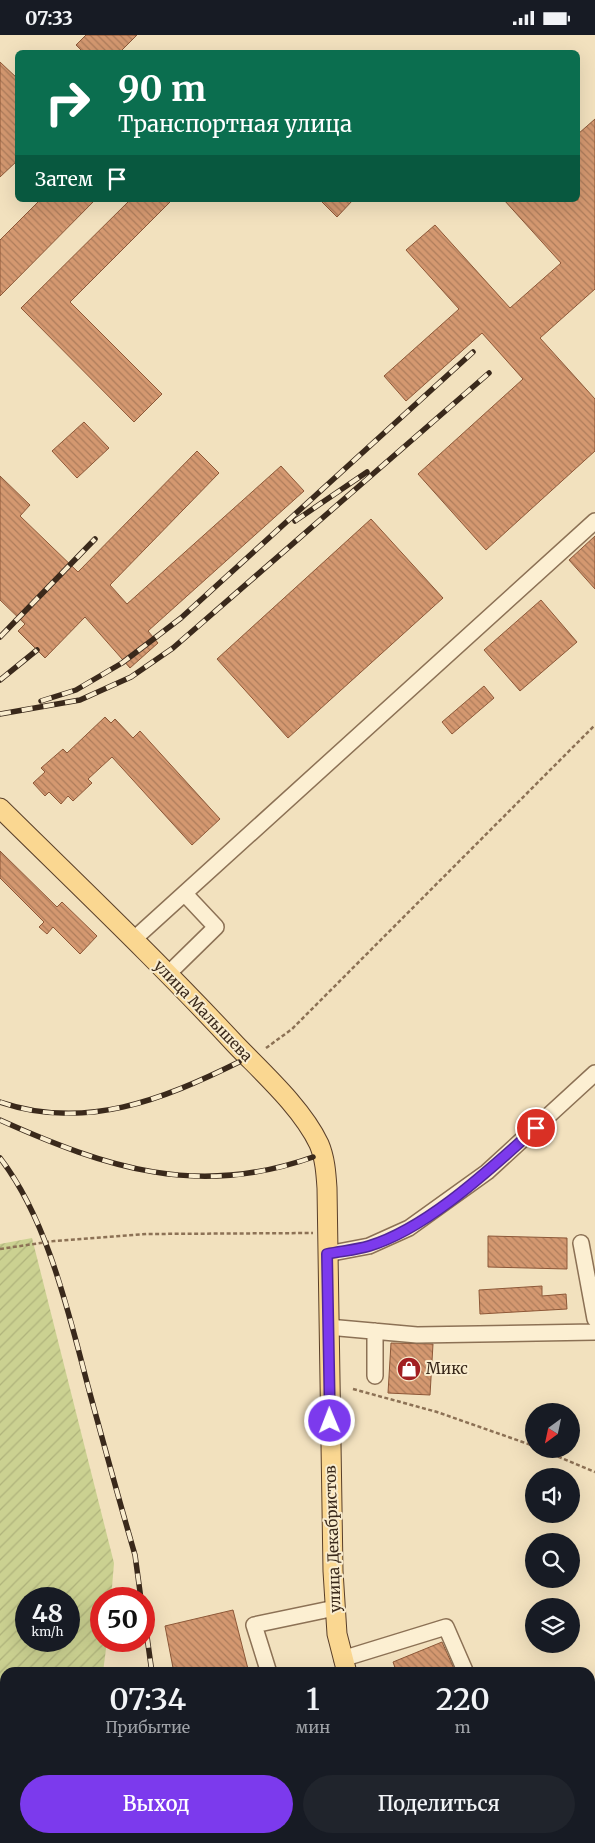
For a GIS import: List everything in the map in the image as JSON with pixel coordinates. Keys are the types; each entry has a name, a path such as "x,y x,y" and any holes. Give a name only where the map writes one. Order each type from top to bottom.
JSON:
{"main road":[{"name":"улица Малышева","path":"0,808 168,974 270,1081 305,1122 319,1144 325,1163 327,1254"},
{"name":"улица Декабристов","path":"327,1254 335,1608 337,1633 345,1666"}],"street":[{"path":"133,940 595,521"},
{"path":"168,974 216,927 185,894"},
{"path":"327,1254 369,1246 409,1228 487,1171 595,1073"},
{"path":"581,1243 595,1319"},
{"path":"328,1327 417,1335 595,1332"},
{"path":"375,1331 376,1376"},
{"path":"267,1667 254,1625 335,1608"},
{"path":"345,1666 446,1627 463,1667"}],"path":[{"path":"266,1048 292,1029 595,725"},
{"path":"0,1249 54,1241 147,1234 327,1233"},
{"path":"353,1389 428,1409 525,1443"},
{"path":"562,1458 595,1472"}],"green space":[{"path":"32,1238 114,1563 112,1587 90,1587 90,1652 106,1652 104,1667 0,1667 0,1244"}],"building":[{"path":"86,35 137,35 122,50 81,50 76,45"},
{"path":"0,62 15,76 15,163 0,177"},
{"path":"595,119 595,289 540,338 595,399 595,451 486,550 418,474 523,379 482,333 406,401 384,376 459,309 406,250 435,225 510,308 561,263 506,202 580,202 580,132"},
{"path":"38,202 93,202 0,296 0,240"},
{"path":"128,202 170,202 70,302 162,394 134,422 21,308"},
{"path":"322,202 351,202 337,217"},
{"path":"84,422 109,448 77,478 52,451"},
{"path":"197,451 219,473 110,585 127,604 281,466 304,491 148,631 158,643 130,668 85,617 45,658 18,631 25,624 0,600 0,476 30,505 20,516 78,572"},
{"path":"371,519 443,598 288,738 217,659"},
{"path":"595,536 595,589 569,560"},
{"path":"541,600 577,642 520,691 484,650"},
{"path":"484,686 494,698 452,734 442,722"},
{"path":"105,717 111,723 115,719 133,738 140,731 220,819 192,845 112,757 88,779 92,783 73,801 68,796 61,804 49,792 45,796 33,783 45,772 41,768 63,749 67,753"},
{"path":"0,851 57,907 62,902 97,936 80,954 53,927 47,934 39,927 44,922 0,878"},
{"path":"488,1236 567,1238 567,1269 488,1267"},
{"path":"542,1286 542,1296 566,1294 567,1309 480,1314 479,1290"},
{"path":"391,1343 433,1344 430,1395 388,1393"},
{"path":"233,1610 247,1667 173,1667 165,1626"},
{"path":"442,1642 453,1667 395,1667 393,1662"}],"railway":[{"path":"41,701 76,690 122,663 181,618 473,352"},
{"path":"0,714 80,700 131,677 173,648 489,373"},
{"path":"295,521 367,472"},
{"path":"0,637 95,539"},
{"path":"0,680 37,650"},
{"path":"0,1102 32,1110 62,1113 93,1112 152,1099 210,1076 239,1062"},
{"path":"0,1120 78,1152 116,1164 154,1172 192,1176 231,1175 271,1169 313,1157"},
{"path":"0,1158 17,1183 31,1210 55,1269 135,1555 139,1587"},
{"path":"149,1652 151,1667"}],"place":[{"name":"Микс","path":"409,1369"}],"route":[{"path":"330,1421 327,1254 369,1246 409,1228 487,1171 536,1128"}]}
